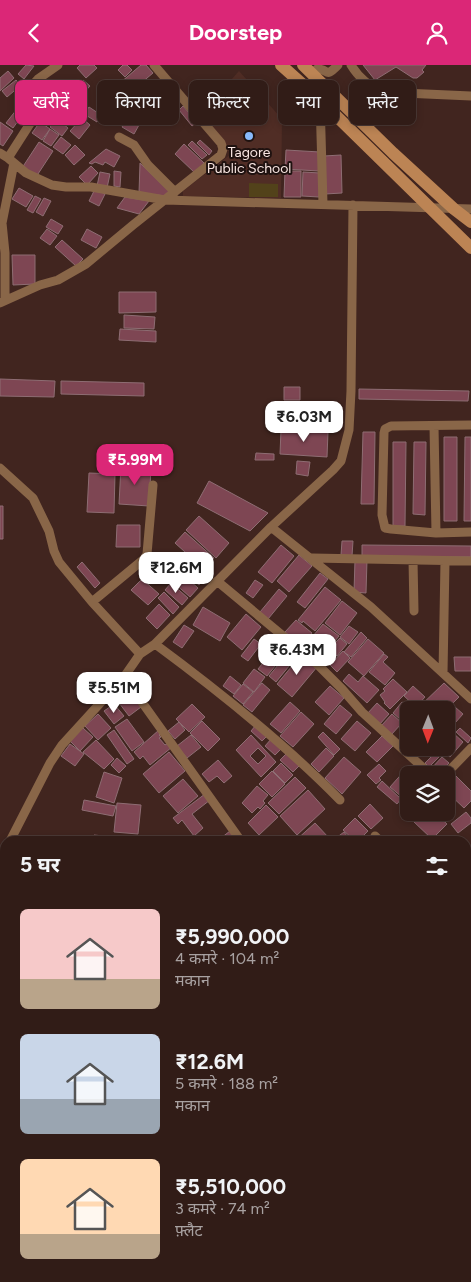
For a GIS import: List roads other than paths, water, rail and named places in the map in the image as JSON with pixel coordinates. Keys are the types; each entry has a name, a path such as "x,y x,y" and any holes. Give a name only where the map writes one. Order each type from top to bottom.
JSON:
{"main road":[{"path":"284,66 297,80"},
{"path":"306,67 454,209 471,222"},
{"path":"339,118 471,248"}],"street":[{"path":"53,66 30,88 33,119 7,158 3,215 2,301 58,280 76,270 221,155 223,149 215,135 154,65"},
{"path":"294,77 306,67 321,69 326,73 330,73 338,65"},
{"path":"351,65 368,85 382,92 471,96"},
{"path":"321,125 323,204"},
{"path":"119,137 134,145 148,165 175,192"},
{"path":"7,158 26,173 52,185 90,187 165,200 471,209"},
{"path":"13,836 46,771 62,745 124,677 140,654 155,644 341,461 349,430 351,391 353,205"},
{"path":"471,425 391,426 385,429 382,515 385,528 390,529 436,533 471,532"},
{"path":"434,426 436,533"},
{"path":"0,468 33,498 49,531 59,562 92,602 140,654"},
{"path":"92,602 144,559 147,554 153,485"},
{"path":"272,527 371,607 471,699"},
{"path":"312,558 471,561"},
{"path":"413,561 414,611"},
{"path":"443,673 445,561"},
{"path":"217,581 318,665 362,713 420,766"},
{"path":"155,644 226,697 308,767 340,800"},
{"path":"124,677 237,836"},
{"path":"454,766 471,748"}],"place":[{"name":"Tagore Public School","path":"249,136"}]}
